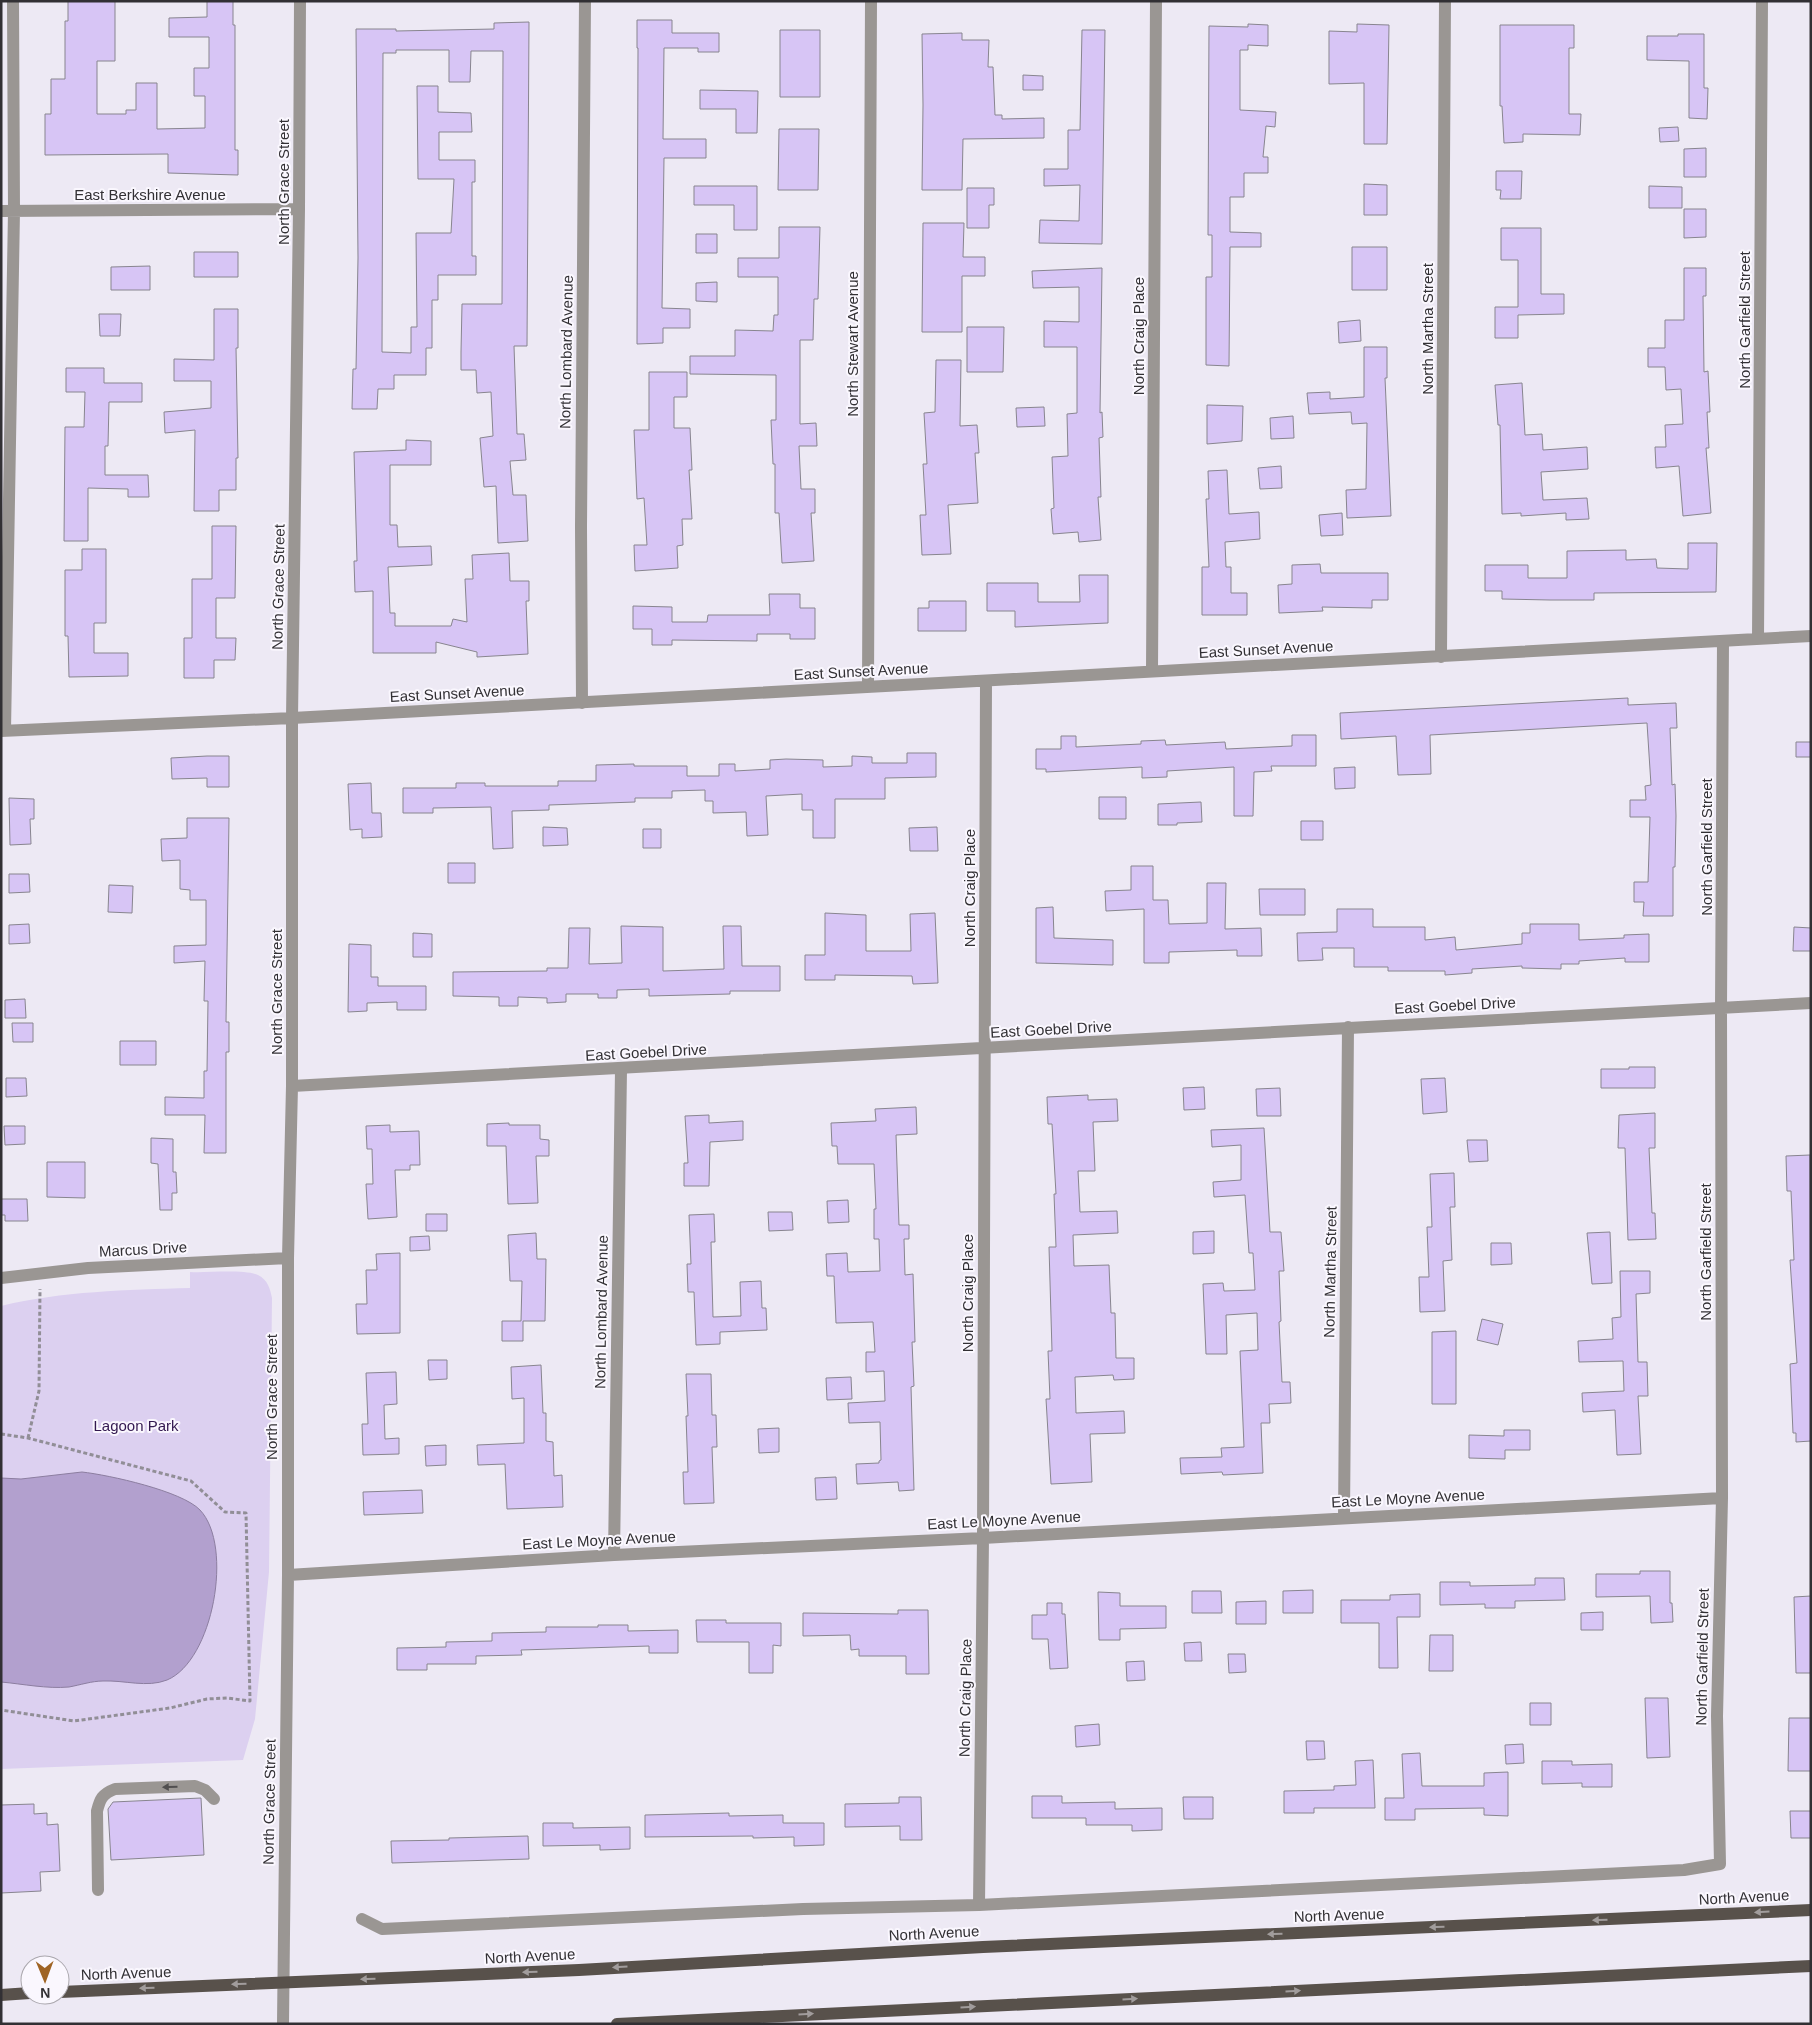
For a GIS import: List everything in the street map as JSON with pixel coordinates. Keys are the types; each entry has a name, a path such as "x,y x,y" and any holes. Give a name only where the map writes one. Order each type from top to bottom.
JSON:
{"main road":[{"name":"North Avenue","path":"70,1992 579,1970 993,1946 1811,1910"},
{"path":"617,2024 1811,1966"},
{"path":"1,1995 20,1994"}],"street":[{"path":"3,731 7,211 13,1"},
{"name":"North Grace Street","path":"283,2024 288,1575 288,1258 292,1086 292,718 300,1"},
{"name":"North Lombard Avenue","path":"582,703 581,517 585,1"},
{"name":"North Stewart Avenue","path":"868,687 870,1"},
{"name":"North Craig Place","path":"1152,671 1156,1"},
{"name":"North Martha Street","path":"1441,657 1445,1"},
{"name":"North Garfield Street","path":"1758,639 1762,1"},
{"name":"East Berkshire Avenue","path":"7,211 299,209"},
{"path":"1758,639 1811,636"},
{"name":"East Sunset Avenue","path":"3,731 582,703 1758,639"},
{"name":"North Garfield Street","path":"1720,1864 1717,1716 1722,1498 1721,1008 1723,641"},
{"name":"North Craig Place","path":"979,1905 983,1538 986,681"},
{"name":"East Goebel Drive","path":"292,1086 621,1070 1348,1027 1811,1003"},
{"name":"North Martha Street","path":"1344,1517 1348,1027"},
{"name":"North Lombard Avenue","path":"614,1555 621,1070"},
{"name":"Marcus Drive","path":"1,1278 88,1268 288,1258"},
{"name":"East Le Moyne Avenue","path":"288,1575 614,1555 983,1538 1722,1498"},
{"path":"98,1890 97,1811 100,1800 105,1793 115,1789 195,1786 205,1790 214,1799"},
{"name":"North Avenue","path":"362,1919 382,1928 794,1909 979,1905 1684,1870 1720,1864"}],"path":[{"path":"28,1438 39,1391 40,1273"},
{"path":"1,1434 28,1438 191,1481 225,1512 246,1513 250,1701 227,1698 207,1699 170,1708 74,1721 1,1710"}],"green space":[{"name":"Lagoon Park","path":"190,1272 252,1273 258,1275 266,1282 272,1298 269,1572 255,1719 243,1760 1,1769 1,1306 71,1294 190,1288"}],"shaded area":[{"path":"82,1472 126,1480 162,1490 178,1496 200,1510 210,1527 216,1549 217,1575 207,1627 196,1650 183,1669 167,1680 143,1684 99,1681 69,1687 44,1687 1,1682 1,1478 21,1479"}],"building":[{"path":"68,1 115,1 115,61 97,61 97,114 126,114 126,110 136,110 136,83 157,83 157,129 205,128 205,96 194,96 194,68 209,68 209,37 169,37 169,18 207,17 207,1 233,1 233,25 235,25 235,150 238,150 238,175 168,173 168,154 45,155 45,114 51,114 51,79 65,79 65,21 68,21"},
{"path":"637,20 672,20 672,33 719,33 719,52 698,52 698,48 664,48 663,139 706,139 706,158 664,158 662,308 690,309 690,328 663,328 663,343 637,344"},
{"path":"529,22 527,346 514,346 517,434 524,434 526,460 510,461 513,495 526,495 528,541 498,543 496,486 484,487 480,438 493,436 491,392 477,393 476,370 461,370 461,352 462,304 502,304 503,51 471,51 470,82 449,82 449,50 396,50 396,53 383,53 382,352 411,353 411,327 417,327 416,233 451,233 454,179 418,179 417,86 438,86 438,112 471,113 472,132 439,132 439,160 475,160 475,182 472,182 472,256 476,256 476,275 438,275 438,300 432,300 432,348 426,348 426,375 394,375 394,389 378,389 377,409 352,409 353,369 356,369 358,258 356,29 396,29 396,31 494,29 494,23"},
{"path":"1248,24 1268,25 1268,46 1248,45 1248,50 1240,50 1240,110 1276,112 1275,127 1266,126 1263,157 1268,157 1268,173 1244,173 1244,197 1230,197 1230,232 1261,233 1261,247 1230,247 1229,366 1206,365 1206,277 1212,277 1212,235 1208,235 1209,26 1248,27"},
{"path":"1357,24 1389,25 1387,144 1364,144 1364,83 1329,84 1329,31 1357,32"},
{"path":"1500,25 1574,25 1574,48 1569,48 1569,114 1581,114 1580,135 1523,134 1523,142 1504,143 1502,106 1500,106"},
{"path":"780,30 820,30 820,97 780,97"},
{"path":"1082,30 1105,30 1102,244 1039,243 1040,220 1079,221 1080,185 1044,186 1044,169 1068,169 1068,130 1080,130"},
{"path":"962,33 962,40 989,40 988,67 993,67 995,115 1002,115 1002,119 1044,118 1044,138 963,139 962,190 922,190 922,34"},
{"path":"1678,34 1704,34 1704,88 1708,88 1707,119 1689,118 1689,61 1647,60 1647,36 1678,36"},
{"path":"1023,75 1043,76 1043,90 1023,90"},
{"path":"700,90 758,91 757,133 736,133 736,109 700,109"},
{"path":"1678,127 1679,141 1660,142 1659,128"},
{"path":"779,129 819,129 818,190 778,190"},
{"path":"1706,148 1706,177 1684,177 1684,149"},
{"path":"1496,171 1522,171 1521,199 1500,199 1501,190 1496,190"},
{"path":"1364,184 1387,185 1387,215 1364,215"},
{"path":"694,186 757,186 757,230 734,230 734,205 694,205"},
{"path":"1649,186 1682,187 1682,208 1649,208"},
{"path":"967,188 994,188 994,205 989,205 989,228 967,228"},
{"path":"1684,209 1706,209 1706,237 1684,238"},
{"path":"923,223 964,223 963,257 985,257 985,276 962,276 962,332 922,332"},
{"path":"779,227 820,227 818,299 814,299 813,340 800,340 800,424 816,423 817,446 799,446 801,489 815,489 815,513 811,513 814,561 782,563 779,513 775,513 775,464 773,464 771,420 776,420 776,375 690,374 690,356 735,356 735,330 773,331 774,315 778,315 778,277 738,277 738,258 779,258"},
{"path":"1501,228 1541,228 1541,294 1564,294 1564,314 1518,315 1518,338 1495,338 1495,307 1518,307 1518,260 1501,260"},
{"path":"696,234 717,234 717,253 696,253"},
{"path":"1352,247 1387,247 1387,290 1352,290"},
{"path":"194,252 238,252 238,277 194,277"},
{"path":"150,266 150,290 111,290 111,267"},
{"path":"1102,268 1100,413 1102,412 1103,437 1099,438 1101,497 1098,497 1101,540 1079,542 1078,532 1053,534 1051,509 1054,508 1052,457 1068,456 1067,414 1077,413 1077,347 1044,347 1044,321 1079,322 1079,287 1033,288 1032,271"},
{"path":"1684,268 1706,268 1706,296 1703,296 1704,372 1708,371 1710,412 1707,412 1709,448 1706,448 1711,513 1683,516 1679,466 1656,468 1655,447 1666,447 1665,425 1683,424 1681,389 1666,390 1665,367 1648,367 1648,348 1665,348 1665,320 1684,320"},
{"path":"717,282 717,302 696,301 696,283"},
{"path":"214,309 238,309 238,348 236,348 238,458 236,458 236,490 219,490 219,511 194,511 195,430 165,433 164,412 211,408 211,381 174,381 174,359 214,360"},
{"path":"99,314 121,314 120,336 100,336"},
{"path":"1360,320 1361,341 1339,343 1338,322"},
{"path":"967,327 1004,327 1003,372 967,372"},
{"path":"1364,347 1387,347 1387,378 1385,378 1391,516 1347,518 1346,490 1366,489 1367,423 1352,424 1351,412 1309,414 1307,393 1330,392 1330,399 1364,397"},
{"path":"936,360 961,360 960,426 977,425 979,453 975,453 978,503 948,505 951,554 922,555 920,515 926,515 923,464 927,464 924,413 935,412"},
{"path":"66,368 104,368 104,383 142,383 142,402 109,402 108,446 105,446 105,475 148,475 149,497 128,497 128,489 88,488 88,541 64,541 65,427 84,427 85,392 66,392"},
{"path":"649,372 687,372 687,397 674,397 674,428 690,428 692,470 689,470 692,519 682,519 683,545 677,546 678,568 635,571 634,545 647,545 644,498 637,499 634,430 649,430"},
{"path":"1522,383 1525,435 1542,434 1543,450 1587,447 1588,469 1541,472 1543,500 1587,498 1589,519 1566,520 1566,513 1521,516 1521,513 1502,514 1500,425 1498,425 1495,385"},
{"path":"1207,405 1243,406 1242,441 1207,444"},
{"path":"1044,407 1045,426 1017,427 1016,408"},
{"path":"1293,416 1294,438 1271,439 1270,418"},
{"path":"406,440 431,441 431,465 390,465 390,525 397,525 398,547 431,546 432,565 388,567 390,613 395,613 395,626 451,626 453,619 467,622 465,579 473,579 472,555 509,553 510,581 529,581 529,601 526,601 528,654 477,657 477,652 436,642 436,653 373,653 373,591 355,592 354,561 357,561 354,452 406,450"},
{"path":"1281,466 1282,488 1260,489 1258,468"},
{"path":"1227,470 1229,514 1259,512 1260,539 1225,542 1226,567 1231,567 1231,593 1247,593 1247,615 1202,615 1202,567 1209,567 1206,499 1209,499 1208,471"},
{"path":"1342,513 1343,535 1321,536 1319,515"},
{"path":"212,526 236,526 235,598 216,598 216,638 236,638 235,660 214,660 214,678 184,678 184,638 192,638 192,579 212,579"},
{"path":"1688,543 1717,543 1716,592 1594,593 1594,600 1550,600 1502,599 1502,591 1485,591 1485,565 1528,565 1528,578 1567,578 1567,551 1626,550 1626,560 1656,559 1657,568 1688,569"},
{"path":"82,549 106,549 106,623 94,623 94,653 128,653 128,676 69,677 68,636 65,636 65,570 82,570"},
{"path":"1320,564 1321,573 1388,573 1388,600 1372,600 1372,608 1322,607 1323,611 1279,613 1278,585 1292,584 1292,565"},
{"path":"1079,575 1108,575 1108,623 1015,627 1015,611 987,611 987,583 1038,583 1038,602 1080,602"},
{"path":"769,594 800,594 800,608 815,608 815,639 790,639 790,634 757,634 757,641 672,640 672,645 652,645 652,629 633,629 633,606 672,607 672,622 707,622 708,615 770,615"},
{"path":"929,601 966,601 966,631 918,631 918,608 929,608"},
{"path":"1628,698 1628,705 1676,703 1677,728 1670,728 1672,785 1675,784 1676,816 1673,916 1643,916 1644,902 1634,902 1634,882 1648,882 1650,817 1630,817 1630,800 1646,800 1645,786 1651,785 1647,723 1430,735 1431,774 1398,775 1396,736 1341,739 1340,713"},
{"path":"1292,735 1316,735 1316,766 1271,766 1272,771 1254,772 1253,816 1234,816 1234,767 1167,771 1167,777 1142,778 1142,767 1046,772 1046,769 1036,769 1036,749 1061,749 1061,736 1076,736 1076,747 1141,744 1141,741 1165,740 1166,745 1225,742 1226,749 1292,746"},
{"path":"1796,742 1811,742 1811,757 1796,757"},
{"path":"907,753 936,753 936,777 885,778 885,799 835,799 835,838 813,838 813,810 802,810 802,794 766,796 768,835 747,836 746,812 713,813 713,801 705,801 705,790 672,791 672,798 635,798 635,802 549,805 549,810 512,811 513,848 493,849 491,807 433,808 433,813 403,813 403,788 456,788 456,783 485,783 485,786 558,786 558,781 596,781 596,765 687,766 687,776 719,776 719,764 735,764 735,771 770,769 770,760 786,759 823,760 823,767 852,766 852,756 872,757 872,763 907,763"},
{"path":"229,756 229,787 207,787 207,778 172,779 171,758"},
{"path":"1355,767 1355,788 1335,789 1334,768"},
{"path":"371,783 372,813 381,813 382,837 362,838 362,829 350,830 348,784"},
{"path":"1099,797 1126,797 1126,819 1099,819"},
{"path":"9,798 34,799 34,819 30,819 31,844 10,845"},
{"path":"1201,802 1202,822 1158,825 1158,804"},
{"path":"187,818 229,818 226,1022 229,1022 229,1052 226,1052 226,1153 204,1153 205,1115 165,1115 165,1097 204,1098 204,1071 207,1071 208,1001 204,1001 205,961 174,963 174,946 206,945 206,900 190,900 190,890 180,889 180,860 162,861 161,839 187,838"},
{"path":"1301,821 1323,821 1323,840 1301,840"},
{"path":"543,827 567,828 568,845 543,846"},
{"path":"937,827 938,851 910,851 909,828"},
{"path":"643,829 661,829 661,848 643,848"},
{"path":"448,863 475,863 475,883 448,883"},
{"path":"1131,866 1153,866 1153,900 1168,900 1169,924 1207,923 1207,883 1226,883 1225,929 1261,928 1262,956 1237,956 1237,950 1169,952 1169,963 1144,963 1144,909 1106,911 1105,891 1131,890"},
{"path":"9,874 29,874 30,892 9,893"},
{"path":"109,885 133,886 132,913 108,912"},
{"path":"1259,889 1305,889 1305,915 1260,915"},
{"path":"1053,907 1054,938 1113,940 1113,965 1036,963 1036,908"},
{"path":"1337,909 1373,909 1373,927 1425,927 1425,940 1455,937 1456,950 1522,944 1522,933 1530,933 1530,924 1579,924 1579,940 1624,938 1624,935 1649,934 1649,962 1625,962 1625,958 1579,961 1579,964 1561,964 1561,969 1522,968 1522,966 1472,969 1472,973 1445,975 1445,971 1388,971 1388,967 1354,967 1354,948 1322,948 1323,960 1298,961 1297,933 1337,932"},
{"path":"825,913 866,915 866,951 911,951 910,914 935,913 938,983 913,984 912,976 835,975 835,980 805,980 805,955 825,955"},
{"path":"29,924 30,943 9,944 9,925"},
{"path":"621,926 663,927 663,971 724,969 723,926 741,926 742,966 780,966 780,991 730,991 730,994 649,996 649,989 617,990 617,998 598,998 598,994 566,994 566,1002 547,1003 547,998 518,997 518,1006 499,1006 499,997 453,996 453,972 547,971 547,968 568,968 569,928 590,928 589,964 622,963"},
{"path":"1794,927 1811,928 1811,951 1793,951"},
{"path":"413,933 432,934 432,957 413,957"},
{"path":"349,944 371,945 371,977 378,977 378,986 426,986 426,1010 397,1010 397,1002 367,1003 367,1011 348,1012"},
{"path":"25,999 26,1018 5,1018 5,1000"},
{"path":"12,1023 33,1023 33,1042 13,1042"},
{"path":"120,1041 156,1041 156,1065 120,1065"},
{"path":"1629,1067 1655,1067 1655,1088 1601,1088 1601,1069 1629,1069"},
{"path":"6,1078 26,1078 27,1096 6,1097"},
{"path":"1445,1078 1447,1112 1423,1114 1421,1079"},
{"path":"1204,1087 1205,1109 1184,1110 1183,1088"},
{"path":"1280,1088 1281,1116 1257,1116 1256,1089"},
{"path":"1088,1095 1088,1100 1117,1099 1118,1121 1093,1122 1095,1171 1078,1171 1080,1212 1117,1211 1118,1233 1073,1235 1074,1266 1109,1265 1111,1313 1115,1313 1116,1358 1134,1358 1134,1379 1114,1380 1113,1375 1075,1377 1076,1413 1124,1411 1125,1433 1090,1434 1092,1482 1051,1484 1046,1399 1050,1399 1048,1351 1052,1351 1049,1247 1056,1247 1054,1194 1056,1194 1052,1124 1048,1124 1047,1097"},
{"path":"916,1107 917,1134 896,1135 899,1225 909,1225 909,1239 904,1239 905,1275 913,1274 915,1342 912,1342 914,1386 911,1387 914,1490 899,1491 898,1482 857,1484 856,1464 879,1463 881,1460 880,1422 849,1423 848,1403 885,1401 884,1371 866,1372 866,1352 875,1352 873,1322 836,1323 834,1276 827,1276 826,1254 847,1253 848,1272 880,1271 879,1239 874,1239 874,1209 876,1209 874,1164 838,1164 837,1146 832,1146 831,1123 876,1121 875,1109"},
{"path":"1655,1113 1655,1148 1649,1148 1652,1213 1655,1213 1656,1239 1628,1240 1625,1148 1618,1148 1619,1115"},
{"path":"709,1115 709,1123 743,1121 743,1140 710,1142 709,1186 684,1186 684,1163 688,1163 685,1116"},
{"path":"509,1123 509,1125 540,1125 540,1139 549,1140 549,1156 536,1156 538,1203 508,1204 506,1146 487,1146 487,1124"},
{"path":"390,1125 390,1132 419,1131 420,1165 410,1165 410,1170 395,1170 397,1217 368,1219 366,1184 373,1184 372,1149 367,1149 366,1126"},
{"path":"4,1126 25,1126 25,1144 5,1145"},
{"path":"1264,1128 1270,1232 1281,1232 1284,1271 1279,1271 1282,1382 1290,1382 1291,1403 1269,1404 1270,1423 1261,1423 1263,1473 1223,1475 1222,1472 1181,1474 1180,1458 1222,1457 1221,1448 1244,1447 1240,1351 1258,1350 1257,1313 1226,1315 1227,1354 1206,1354 1203,1284 1223,1283 1224,1291 1255,1290 1253,1253 1249,1253 1245,1195 1214,1197 1213,1182 1241,1180 1241,1145 1212,1147 1211,1130"},
{"path":"151,1138 173,1139 173,1172 176,1172 177,1193 172,1193 172,1210 160,1210 158,1164 151,1163"},
{"path":"1467,1140 1487,1140 1488,1161 1469,1162"},
{"path":"1810,1155 1811,1441 1796,1442 1796,1433 1793,1433 1790,1364 1797,1363 1790,1260 1794,1260 1791,1191 1787,1191 1786,1156"},
{"path":"47,1162 85,1162 85,1198 47,1197"},
{"path":"1454,1173 1455,1207 1450,1207 1452,1260 1443,1261 1445,1311 1420,1312 1419,1277 1429,1277 1427,1227 1432,1227 1430,1174"},
{"path":"1,1199 27,1199 28,1221 5,1221 5,1215 1,1215"},
{"path":"848,1200 849,1222 828,1223 827,1201"},
{"path":"768,1212 792,1212 793,1230 769,1231"},
{"path":"426,1214 447,1214 447,1231 426,1231"},
{"path":"714,1214 715,1242 711,1242 713,1317 741,1316 740,1282 761,1281 762,1308 766,1308 767,1330 720,1332 720,1344 696,1345 694,1292 688,1292 687,1264 691,1264 689,1215"},
{"path":"1214,1231 1214,1253 1193,1254 1193,1232"},
{"path":"1610,1232 1612,1283 1592,1284 1587,1233"},
{"path":"536,1233 537,1259 546,1259 545,1321 523,1321 523,1341 502,1341 502,1321 521,1321 522,1281 510,1281 508,1235"},
{"path":"429,1236 430,1250 410,1251 410,1237"},
{"path":"1491,1243 1511,1243 1512,1264 1491,1265"},
{"path":"400,1253 400,1333 357,1334 356,1304 367,1304 366,1270 377,1270 376,1254"},
{"path":"1620,1271 1650,1271 1650,1293 1636,1294 1638,1362 1647,1362 1648,1396 1638,1396 1641,1454 1617,1455 1615,1410 1583,1412 1582,1393 1624,1391 1623,1361 1579,1362 1578,1341 1613,1339 1612,1318 1621,1317"},
{"path":"1482,1319 1503,1324 1498,1345 1477,1340"},
{"path":"1456,1331 1456,1404 1432,1404 1432,1332"},
{"path":"428,1360 447,1360 447,1379 429,1380"},
{"path":"541,1365 543,1413 546,1413 546,1441 553,1442 554,1476 562,1475 563,1507 507,1509 505,1464 478,1465 477,1445 524,1443 524,1398 512,1399 511,1367"},
{"path":"396,1372 397,1404 384,1405 385,1439 399,1438 399,1454 363,1455 362,1424 368,1424 366,1373"},
{"path":"686,1374 711,1374 712,1415 716,1415 717,1447 712,1447 714,1503 684,1504 683,1472 688,1472"},
{"path":"851,1377 852,1399 827,1400 826,1378"},
{"path":"779,1428 779,1452 759,1453 758,1429"},
{"path":"1504,1430 1530,1430 1530,1450 1505,1450 1505,1459 1469,1458 1469,1435 1504,1436"},
{"path":"446,1445 446,1465 426,1466 425,1446"},
{"path":"836,1477 837,1499 816,1500 815,1478"},
{"path":"422,1490 423,1513 364,1515 363,1492"},
{"path":"1640,1571 1670,1571 1670,1603 1672,1603 1673,1622 1651,1623 1650,1596 1596,1597 1596,1574 1640,1574"},
{"path":"1535,1578 1564,1578 1565,1600 1515,1601 1515,1608 1485,1608 1485,1604 1440,1605 1440,1582 1470,1582 1470,1586 1535,1585"},
{"path":"1313,1590 1313,1613 1283,1613 1283,1591"},
{"path":"1192,1591 1221,1591 1222,1613 1192,1613"},
{"path":"1098,1592 1120,1593 1120,1606 1166,1606 1166,1628 1120,1629 1120,1640 1099,1640"},
{"path":"1420,1594 1420,1617 1397,1617 1398,1668 1379,1668 1379,1623 1341,1623 1341,1600 1390,1600 1390,1595"},
{"path":"1811,1596 1811,1673 1796,1673 1794,1597"},
{"path":"1266,1601 1266,1624 1236,1624 1236,1602"},
{"path":"1047,1603 1062,1603 1062,1614 1065,1614 1068,1668 1050,1669 1048,1639 1032,1639 1032,1615 1047,1615"},
{"path":"898,1610 928,1610 929,1674 906,1674 906,1656 859,1656 859,1649 851,1650 850,1635 803,1636 803,1613 898,1614"},
{"path":"1603,1612 1603,1630 1581,1630 1581,1613"},
{"path":"696,1620 726,1620 726,1623 781,1623 781,1646 773,1645 773,1673 749,1673 749,1642 697,1642"},
{"path":"598,1625 628,1625 628,1631 678,1630 678,1653 649,1653 649,1646 521,1650 522,1655 476,1656 476,1664 427,1664 427,1670 397,1670 397,1648 446,1647 446,1642 492,1641 492,1633 546,1632 546,1627 598,1627"},
{"path":"1430,1635 1453,1635 1453,1671 1429,1671"},
{"path":"1201,1642 1202,1661 1185,1661 1184,1643"},
{"path":"1228,1654 1245,1654 1246,1672 1229,1673"},
{"path":"1144,1661 1145,1680 1127,1681 1126,1662"},
{"path":"1645,1698 1668,1698 1670,1757 1647,1758"},
{"path":"1530,1703 1551,1703 1551,1725 1530,1725"},
{"path":"1789,1718 1811,1718 1811,1771 1788,1771"},
{"path":"1099,1724 1100,1745 1076,1747 1075,1726"},
{"path":"1306,1741 1324,1741 1325,1759 1307,1760"},
{"path":"1523,1744 1524,1763 1506,1764 1505,1745"},
{"path":"1420,1753 1422,1786 1484,1786 1484,1773 1508,1772 1508,1816 1484,1815 1484,1808 1415,1809 1415,1820 1385,1820 1385,1798 1404,1798 1402,1754"},
{"path":"1373,1760 1375,1808 1314,1808 1314,1813 1284,1813 1284,1791 1334,1790 1334,1786 1356,1785 1355,1761"},
{"path":"1542,1761 1572,1761 1572,1765 1612,1764 1612,1787 1582,1787 1582,1783 1542,1784"},
{"path":"1032,1796 1062,1796 1062,1803 1115,1802 1115,1809 1162,1808 1162,1830 1132,1831 1132,1825 1086,1825 1086,1818 1032,1818"},
{"path":"899,1797 921,1797 922,1840 900,1840 900,1826 845,1827 845,1804 899,1803"},
{"path":"1183,1797 1213,1797 1213,1819 1184,1819"},
{"path":"201,1798 204,1855 111,1860 108,1809 113,1802"},
{"path":"34,1804 34,1814 47,1813 47,1825 58,1824 60,1871 40,1872 41,1891 1,1893 1,1805"},
{"path":"1790,1811 1811,1811 1811,1838 1791,1838"},
{"path":"729,1813 729,1816 783,1815 783,1823 824,1823 824,1845 794,1846 794,1837 645,1837 645,1815"},
{"path":"543,1823 573,1823 573,1828 630,1827 630,1849 600,1850 600,1845 543,1846"},
{"path":"528,1836 529,1859 392,1863 391,1841"}]}
